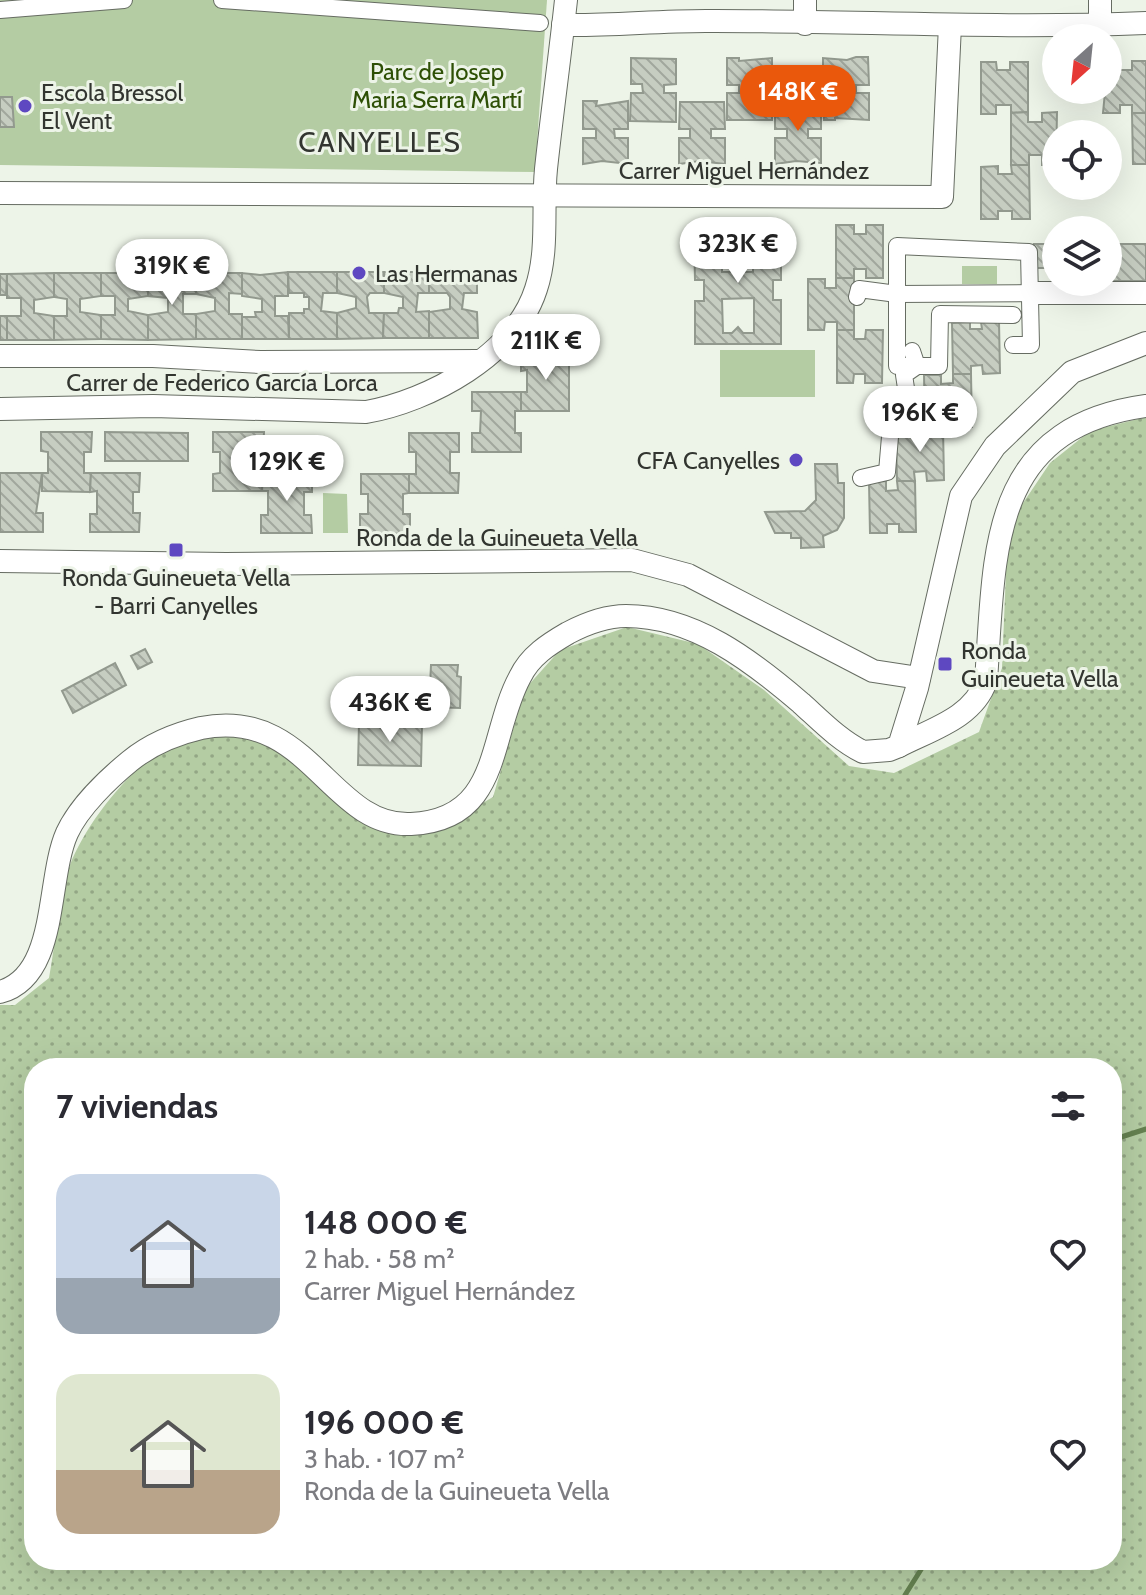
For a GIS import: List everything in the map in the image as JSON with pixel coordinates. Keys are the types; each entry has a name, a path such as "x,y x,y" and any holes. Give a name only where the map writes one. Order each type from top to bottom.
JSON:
{"street":[{"path":"0,10 124,0"},
{"path":"222,0 614,26 713,21 1042,25"},
{"name":"Carrer de Federico García Lorca","path":"0,409 153,406 366,412 421,398 450,383 479,361 514,327 536,291 545,246 552,24 566,0"},
{"path":"805,0 805,24"},
{"path":"1100,0 1100,24"},
{"path":"1122,24 1146,23"},
{"name":"Carrer Miguel Hernández","path":"0,193 942,197 950,25"},
{"path":"861,478 887,472 891,425 909,408 904,375 909,356 897,294 897,246 1029,252 1033,293 1031,345 1013,345"},
{"path":"857,297 859,289 897,294 1146,293"},
{"path":"884,325 890,351 939,366 940,314 1013,315"},
{"path":"899,746 919,678 961,496 1015,423 1072,372 1146,343"},
{"name":"Carrer de Federico García Lorca","path":"0,356 153,356 260,362 479,361"},
{"path":"0,992 21,982 37,964 63,843 77,817 133,758 155,744 189,731 225,725 255,729 301,754 375,818 398,824 428,822 465,805 483,785 515,687 537,654 577,628 625,615 673,623 723,644 851,746 871,753 899,746 967,711 982,694 986,681 996,544 1005,511 1019,483 1046,449 1080,423 1110,412 1146,406"},
{"name":"Ronda de la Guineueta Vella","path":"0,561 305,564 632,560 688,575 873,671 919,678"}],"green space":[{"name":"Parc de Josep Maria Serra Martí","path":"0,0 547,0 535,172 0,165"},
{"path":"962,266 997,266 997,284 962,284"},
{"path":"720,350 815,350 815,397 720,397"},
{"path":"1146,417 1146,1595 0,1595 0,1005 15,1005 49,978 70,865 86,832 125,781 155,755 184,741 214,736 245,739 286,755 349,811 376,828 406,834 432,829 493,797 525,689 560,650 627,627 698,644 764,690 849,766 894,773 979,732 1002,668 1007,548 1021,506 1050,463 1090,431"},
{"path":"323,493 347,494 348,533 323,533"}],"building":[{"path":"868,57 869,85 856,85 856,93 869,93 869,120 824,120 823,93 835,93 835,85 823,85 823,58 847,60"},
{"path":"631,58 676,59 676,84 664,85 664,93 676,93 676,122 630,121 631,93 643,93 642,84 631,84"},
{"path":"727,58 739,58 739,61 772,58 772,85 759,85 759,93 772,93 772,120 727,120 727,93 739,93 739,85 727,85"},
{"path":"1132,61 1146,61 1146,113 1132,113 1132,105 1120,105 1120,113 1103,113 1104,104 1122,104 1122,70 1132,70"},
{"path":"981,62 996,62 997,70 1010,70 1010,62 1028,62 1028,112 1011,113 1011,105 996,105 996,114 981,114"},
{"path":"0,97 12,97 14,127 0,127"},
{"path":"583,101 597,101 596,106 628,101 628,129 614,129 615,138 628,138 628,164 602,161 583,164 583,138 596,138 596,129 583,129"},
{"path":"680,102 724,102 725,129 711,129 711,138 725,138 725,164 700,161 679,164 679,138 690,138 690,129 679,129"},
{"path":"775,102 787,102 787,105 821,102 821,129 808,129 808,138 821,138 821,163 796,161 775,164 775,138 787,138 787,129 775,129"},
{"path":"1028,112 1028,122 1042,122 1042,155 1029,155 1029,165 1011,165 1011,113"},
{"path":"1057,112 1057,120 1042,120 1042,113"},
{"path":"1132,113 1146,113 1146,164 1133,164"},
{"path":"1011,165 1029,165 1030,219 1012,219 1012,211 998,211 998,219 981,219 981,167 998,166 998,174 1012,174"},
{"path":"773,225 773,236 781,236 781,280 773,280 773,300 781,300 781,344 695,344 695,301 704,301 704,280 695,280 694,236 702,236 702,226","holes":["722,241 753,241 753,272 722,272","754,298 754,333 743,333 738,327 732,333 723,333 722,299"]},
{"path":"836,225 854,225 854,234 866,234 866,225 883,225 883,278 866,278 866,269 854,269 854,278 836,278"},
{"path":"1034,244 1042,244 1042,268 1034,268"},
{"path":"1122,244 1146,244 1146,281 1122,281"},
{"path":"288,272 288,296 275,296 275,316 288,316 289,339 242,339 242,317 256,317 255,312 262,312 262,299 242,296 242,273"},
{"path":"288,272 337,272 337,293 323,293 321,311 337,313 337,339 289,339 289,313 304,313 304,309 309,309 309,297 304,297 304,293 289,293"},
{"path":"337,272 384,272 384,293 370,293 367,297 369,313 384,313 383,338 337,339 337,313 356,308 356,297 337,293"},
{"path":"384,272 429,272 429,293 418,293 416,312 429,311 429,338 383,338 384,313 398,313 399,308 403,308 403,297 384,293"},
{"path":"429,272 477,272 477,293 464,293 462,309 477,312 478,338 429,338 429,312 450,309 450,297 447,293 429,293"},
{"path":"54,273 54,297 34,300 34,313 54,316 54,340 7,340 7,316 21,316 21,298 7,298 7,274"},
{"path":"54,273 101,273 101,296 80,299 80,312 101,315 101,339 54,340 54,316 67,316 67,299 54,297"},
{"path":"101,273 148,273 148,296 128,299 128,311 148,315 148,340 101,339 101,315 115,315 115,296 101,296"},
{"path":"148,273 196,273 196,294 183,294 183,314 196,314 196,339 148,340 148,315 168,312 168,298 148,296"},
{"path":"196,273 242,273 242,294 229,293 229,314 242,314 242,339 196,339 196,314 215,311 215,298 196,294"},
{"path":"0,274 7,274 6,295 0,295"},
{"path":"836,278 854,278 854,330 837,330 837,322 825,322 824,330 808,330 808,279 825,279 825,288 836,288"},
{"path":"0,316 7,316 7,340 0,340"},
{"path":"970,322 970,329 982,329 981,322 999,322 1000,373 983,374 982,365 971,366 971,374 953,374 952,323"},
{"path":"837,330 854,330 854,339 865,339 866,330 883,330 882,383 865,383 865,374 854,374 853,383 837,383"},
{"path":"521,352 569,352 569,411 521,411 521,392 527,392 527,370 521,371"},
{"path":"953,374 971,374 972,427 955,427 955,418 942,419 943,428 925,428 924,375 941,375 941,384 953,383"},
{"path":"472,392 521,392 521,411 515,411 515,433 521,433 521,452 472,452 472,433 480,433 481,411 472,411"},
{"path":"913,428 913,437 925,437 925,428 943,428 944,480 927,481 926,471 914,472 915,481 897,481 896,429"},
{"path":"41,432 92,432 91,452 84,452 84,473 91,473 90,492 42,491 42,473 48,473 48,452 41,451"},
{"path":"105,432 188,433 188,461 105,461"},
{"path":"213,432 264,432 263,452 256,452 256,474 263,473 262,491 213,491 213,474 220,473 220,452 213,452"},
{"path":"409,433 459,433 459,452 450,452 450,473 459,473 458,493 409,493 409,474 416,474 416,452 409,452"},
{"path":"815,464 837,464 838,483 844,483 844,518 837,530 823,536 824,547 801,548 801,538 791,538 791,533 775,533 765,512 805,511 816,500"},
{"path":"0,473 42,473 36,513 43,513 43,532 0,532"},
{"path":"91,473 140,473 139,492 133,492 133,513 140,513 139,532 90,532 90,514 97,514 97,491 90,492"},
{"path":"263,473 312,473 312,492 304,492 304,515 311,515 312,533 261,533 261,515 268,515 268,491 262,491"},
{"path":"361,474 409,474 409,493 403,494 403,514 410,514 410,534 360,533 360,514 368,514 368,494 361,494"},
{"path":"886,481 886,491 898,490 897,481 915,481 916,532 899,532 899,524 887,524 887,533 870,533 869,482"},
{"path":"145,649 152,662 138,669 131,656"},
{"path":"115,663 126,685 73,713 62,691"},
{"path":"431,665 458,665 457,676 461,677 460,708 429,707"},
{"path":"359,723 422,724 421,766 358,765"}],"waterway":[{"path":"1122,1137 1146,1129"},
{"path":"905,1595 921,1570"}],"place":[{"name":"Escola Bressol El Vent","path":"25,106"},
{"name":"Las Hermanas","path":"359,273"},
{"name":"CFA Canyelles","path":"796,460"},
{"name":"Ronda Guineueta Vella - Barri Canyelles","path":"176,550"},
{"name":"Ronda Guineueta Vella","path":"945,664"}],"district":[{"name":"CANYELLES","path":"380,142"}]}
